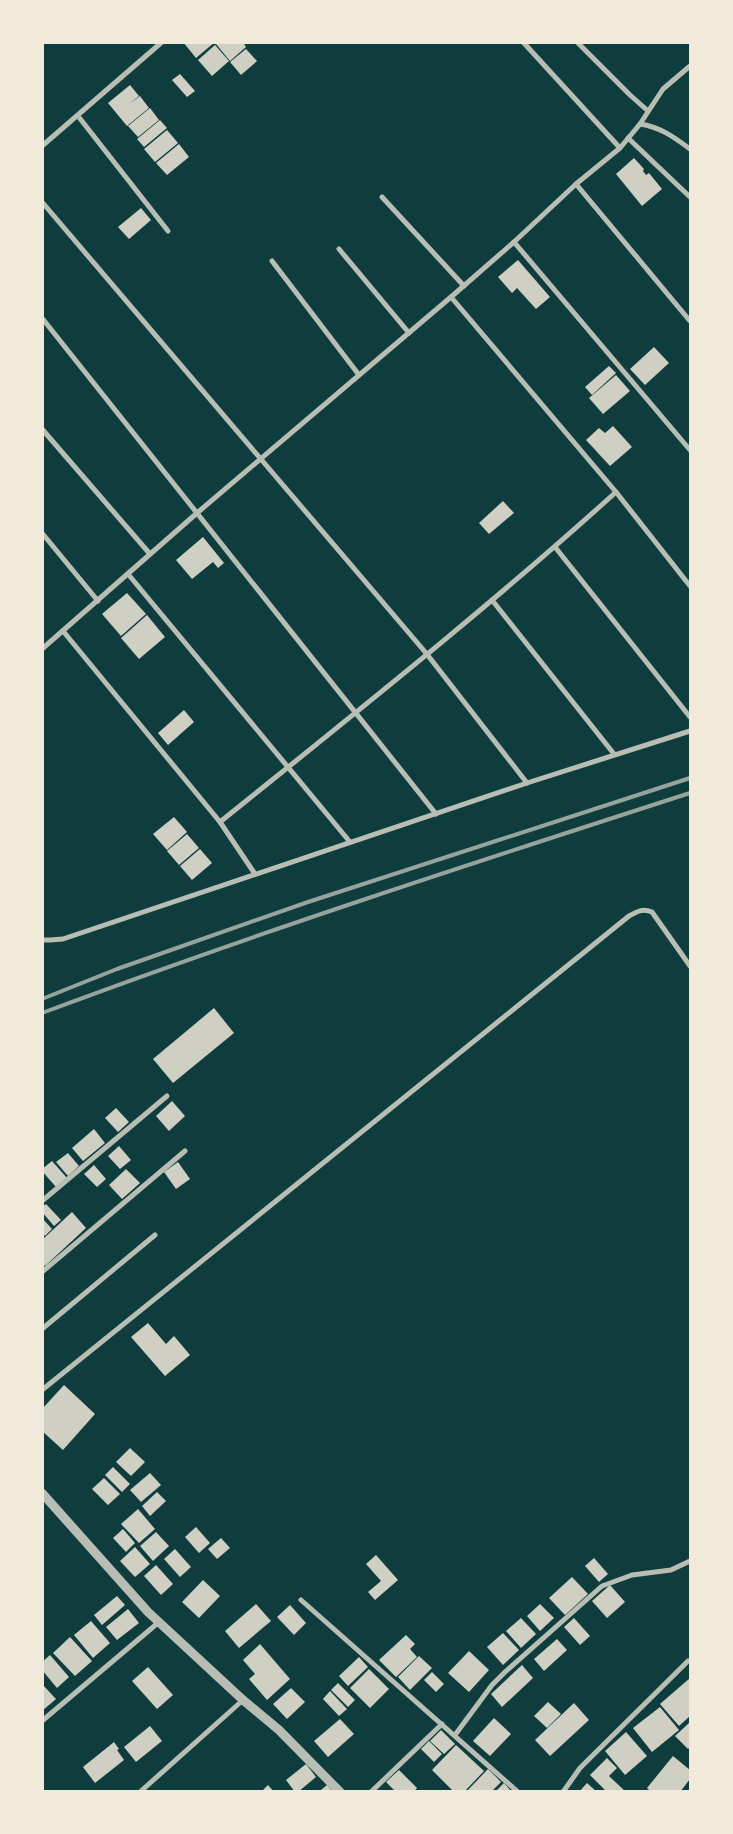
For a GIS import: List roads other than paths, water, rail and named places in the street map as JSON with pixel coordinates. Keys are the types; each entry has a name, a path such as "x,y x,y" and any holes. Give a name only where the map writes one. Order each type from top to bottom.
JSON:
{"street":[{"path":"42,146 162,42"},
{"path":"523,42 620,148"},
{"path":"577,42 648,111"},
{"path":"42,649 197,513 464,286 576,184 620,148 640,124 663,89 690,66"},
{"path":"78,116 168,231"},
{"path":"640,124 654,126 690,149"},
{"path":"628,138 690,197"},
{"path":"576,184 690,321"},
{"path":"382,197 464,286"},
{"path":"42,202 426,653 527,783"},
{"path":"514,242 690,450"},
{"path":"339,249 409,333"},
{"path":"272,261 359,375"},
{"path":"451,297 616,492 690,586"},
{"path":"42,318 436,814"},
{"path":"42,429 150,554"},
{"path":"220,822 356,713 492,600 616,492"},
{"path":"42,533 98,601"},
{"path":"555,547 690,717"},
{"path":"128,574 350,842"},
{"path":"492,600 614,754"},
{"path":"63,631 220,822 255,874"},
{"path":"42,940 62,938 614,754 690,731"},
{"path":"42,1390 629,916 639,910 646,909 652,912 690,966"},
{"path":"42,1201 167,1096"},
{"path":"42,1272 185,1150"},
{"path":"42,1329 155,1235"},
{"path":"43,1494 159,1622 243,1700 279,1730 340,1792"},
{"path":"455,1735 498,1679 602,1586 632,1575 671,1570 690,1562"},
{"path":"301,1600 518,1792"},
{"path":"42,1721 159,1622"},
{"path":"563,1792 580,1768 688,1661"},
{"path":"140,1792 243,1700"},
{"path":"371,1792 442,1724"}],"railway":[{"path":"42,999 117,969 308,902 690,778"},
{"path":"42,1013 284,927 690,793"}]}
